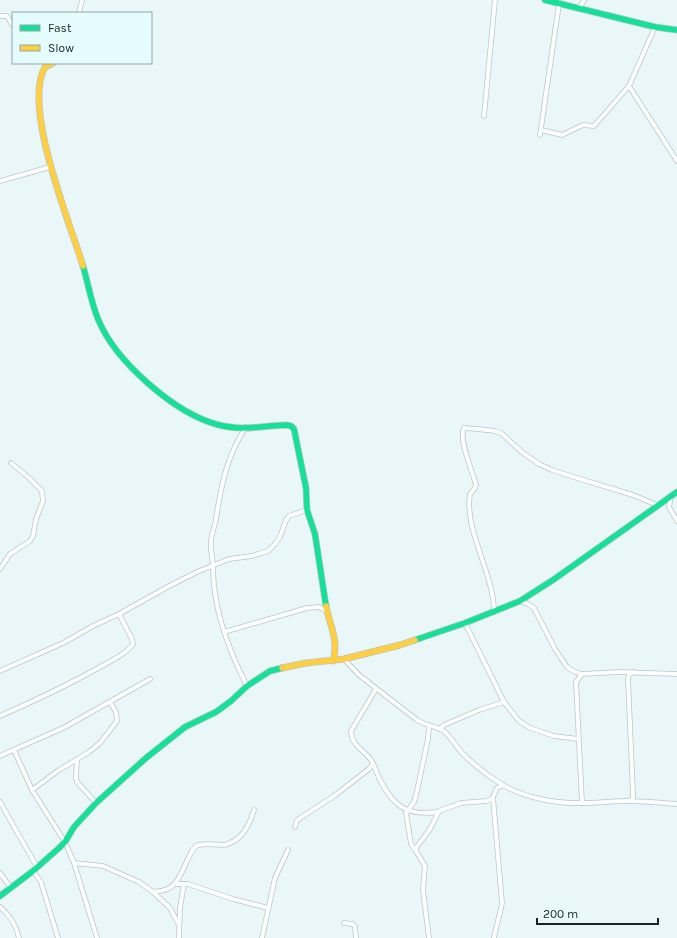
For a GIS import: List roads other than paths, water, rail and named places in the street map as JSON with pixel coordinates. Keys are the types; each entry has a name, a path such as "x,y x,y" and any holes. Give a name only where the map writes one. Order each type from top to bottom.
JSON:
{"street":[{"path":"78,12 82,0"},
{"path":"484,116 495,0"},
{"path":"545,0 655,27 677,30"},
{"path":"579,9 584,0"},
{"path":"559,4 541,132 562,135 583,125 594,126 629,86 655,27"},
{"path":"0,16 7,16 12,24"},
{"path":"51,64 43,70 39,88 41,127 50,167 103,331 125,360 144,378 168,399 201,419 219,425 234,427 286,425 291,426 294,429 301,459 308,510 315,534 327,611 336,646 333,660"},
{"path":"629,86 677,161"},
{"path":"0,181 50,167"},
{"path":"247,427 234,447 223,475 211,541 213,580 224,632 235,663 247,686"},
{"path":"494,612 492,593 470,517 470,494 476,485 466,456 462,435 464,428 490,430 501,433 522,453 546,467 669,507"},
{"path":"0,569 10,554 30,541 33,536 36,519 43,501 42,491 11,463"},
{"path":"0,896 35,869 65,842 74,827 96,803 146,758 185,726 216,712 231,701 247,686 270,671 306,663 344,658 400,644 465,623 520,601 559,576 634,523 658,504 677,492"},
{"path":"671,495 669,507 677,521"},
{"path":"0,671 48,651 197,572 229,559 258,555 270,549 280,537 289,516 308,510"},
{"path":"520,601 534,608 555,649 567,667 574,672 582,674 633,672 677,674"},
{"path":"224,632 307,608 319,607 327,611"},
{"path":"0,716 81,677 116,658 131,647 133,644 132,639 119,614"},
{"path":"465,623 504,702 519,721 530,728 554,736 578,739"},
{"path":"344,658 359,675 417,720 445,732 462,753 474,764 504,785 521,793 568,803 629,801 677,804"},
{"path":"629,801 633,798 633,794 628,679 629,675 633,672"},
{"path":"582,674 576,682 582,803"},
{"path":"0,756 65,727 150,679"},
{"path":"376,689 350,733 354,743 371,760 380,780 392,800 408,810 427,813 438,812 461,803 486,801 493,798"},
{"path":"32,790 100,743 114,725 118,716 110,702"},
{"path":"440,729 444,725 479,710 504,702"},
{"path":"429,726 428,739 417,791 414,802 406,813 411,844 425,866 423,890 429,938"},
{"path":"14,750 32,790 65,842 74,863 97,938"},
{"path":"77,760 77,782 96,803"},
{"path":"295,827 297,820 334,796 369,769 373,764"},
{"path":"494,938 500,916 502,894 493,798 498,788 504,785"},
{"path":"0,802 41,882 58,938"},
{"path":"153,892 166,890 175,884 183,872 194,848 198,845 224,845 242,835 247,828 254,810"},
{"path":"416,851 416,848 430,829 438,812"},
{"path":"262,938 275,878 288,850"},
{"path":"74,863 103,866 139,882 153,892 170,908 179,925"},
{"path":"0,873 11,888"},
{"path":"175,884 184,884 268,908"},
{"path":"179,938 181,898 184,884"},
{"path":"0,907 10,916 16,926 20,938"},
{"path":"344,923 353,924 356,938"}]}
